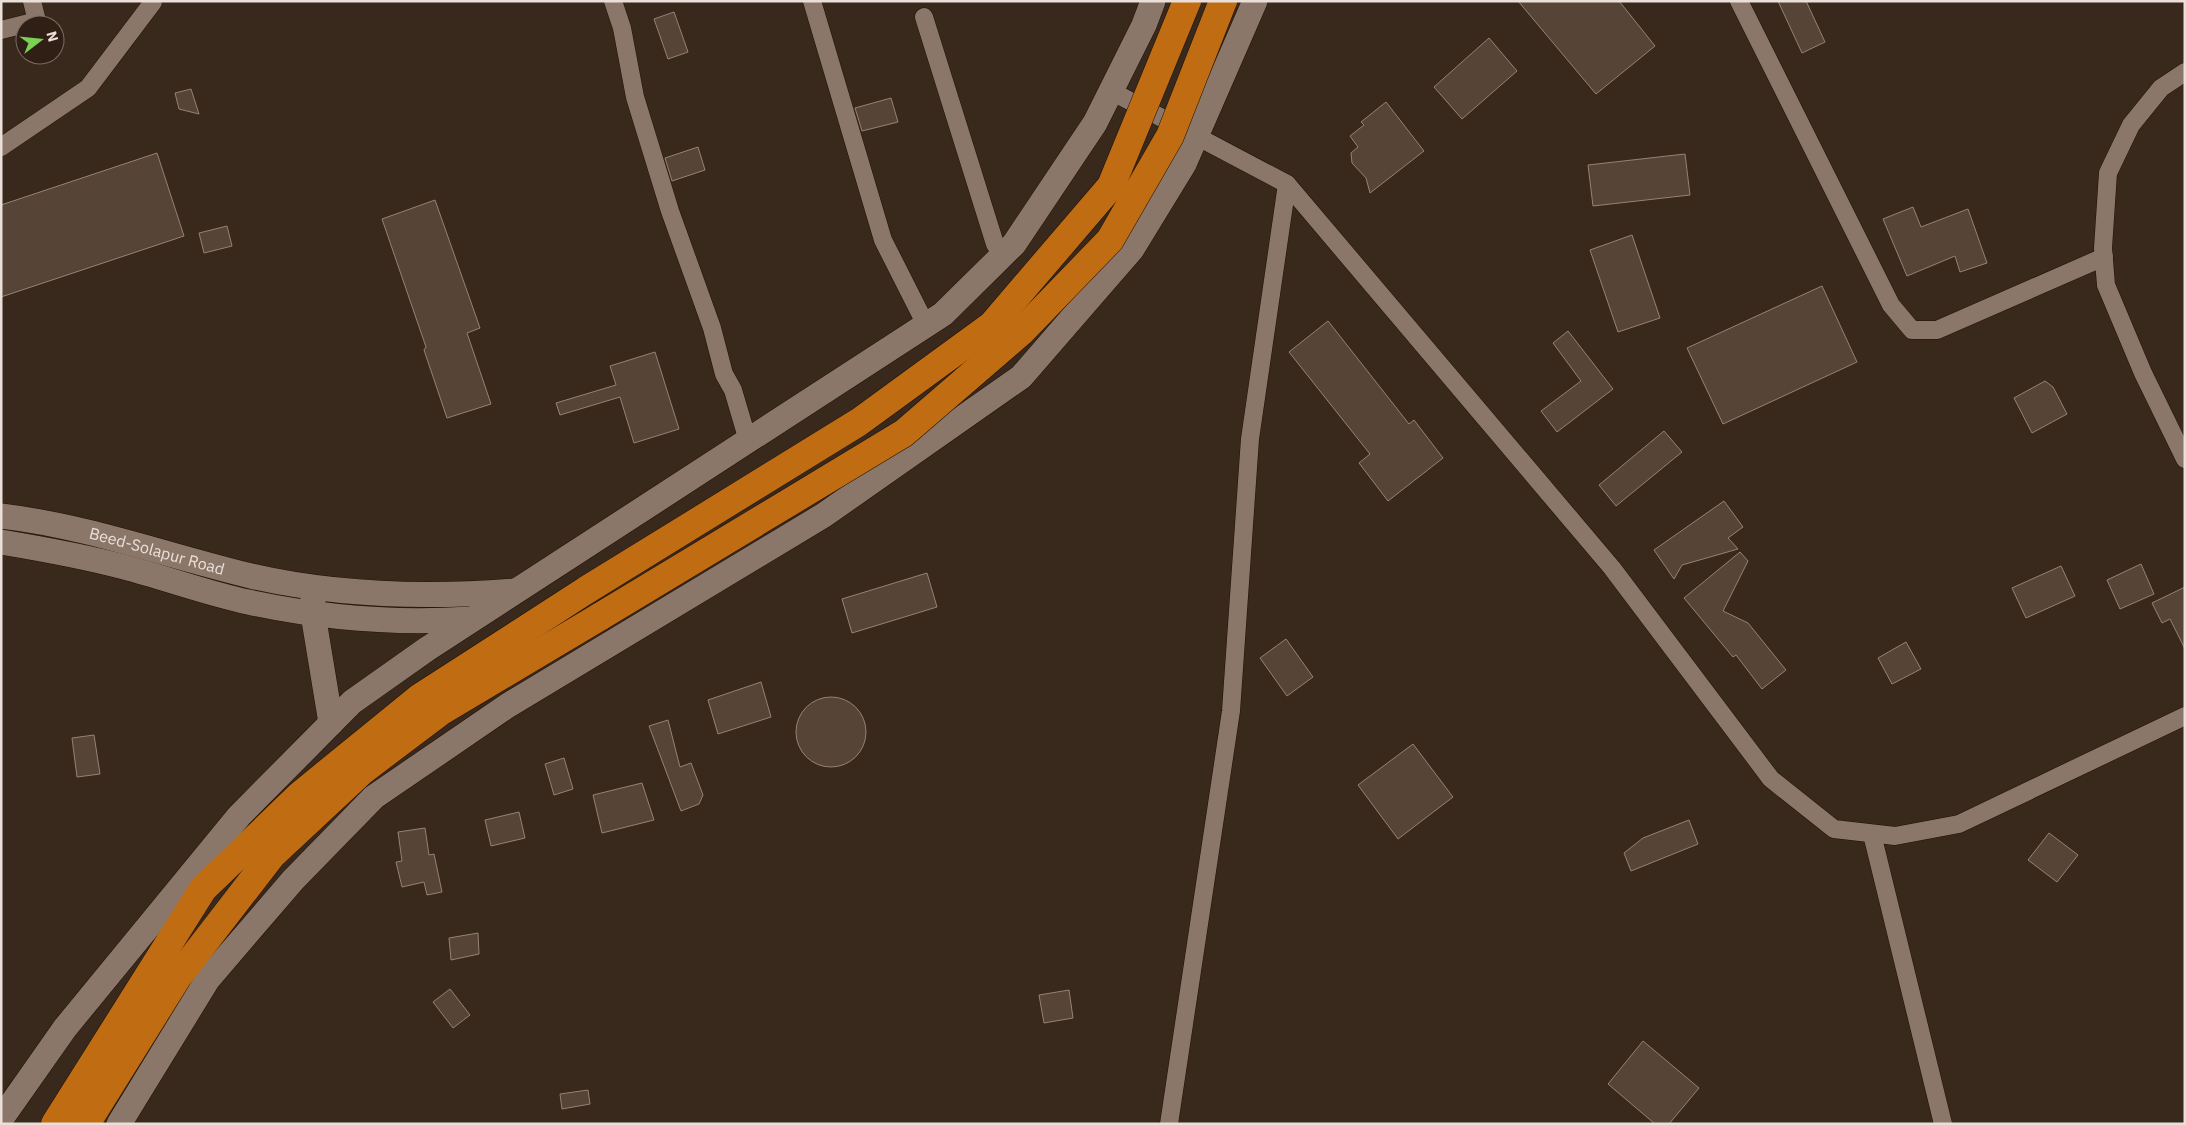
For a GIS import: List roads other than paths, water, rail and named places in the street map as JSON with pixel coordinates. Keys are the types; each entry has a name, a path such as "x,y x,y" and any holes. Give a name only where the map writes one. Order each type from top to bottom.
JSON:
{"highway":[{"path":"55,1124 203,890 300,795 419,698 588,589 859,422 992,325 1111,186 1187,1"},
{"path":"86,1124 177,978 272,855 362,771 440,712 904,433 1021,332 1110,240 1170,136 1222,1"}],"street":[{"path":"1,30 37,21 32,1"},
{"path":"612,1 622,28 635,97 670,211 712,328 724,374 733,390 748,441"},
{"path":"812,1 883,240 926,325"},
{"path":"1,1119 65,1028 239,816 352,702 427,649 943,314 1014,244 1095,123 1144,25 1153,1"},
{"path":"119,1124 208,979 293,880 374,797 507,706 824,515 1021,377 1132,249 1184,164 1254,1"},
{"path":"1739,1 1891,304 1912,330 1937,330 2104,257"},
{"path":"1,147 88,88 153,2"},
{"path":"924,18 995,244 1002,254 1000,258"},
{"path":"2185,72 2161,88 2131,125 2108,173 2104,257 2106,285 2143,373 2185,459"},
{"path":"1111,91 1287,184 1612,568 1772,779 1834,829 1895,836 1959,824 2185,716"},
{"path":"1169,1124 1231,711 1250,439 1287,184"},
{"name":"Beed-Solapur Road","path":"1,516 91,532 252,576 313,587 381,594 427,596 518,591"},
{"name":"Beed-Solapur Road","path":"1,542 85,558 247,602 313,614 427,622 473,619"},
{"path":"313,587 313,614 331,723"},
{"path":"1872,834 1942,1124"}]}
